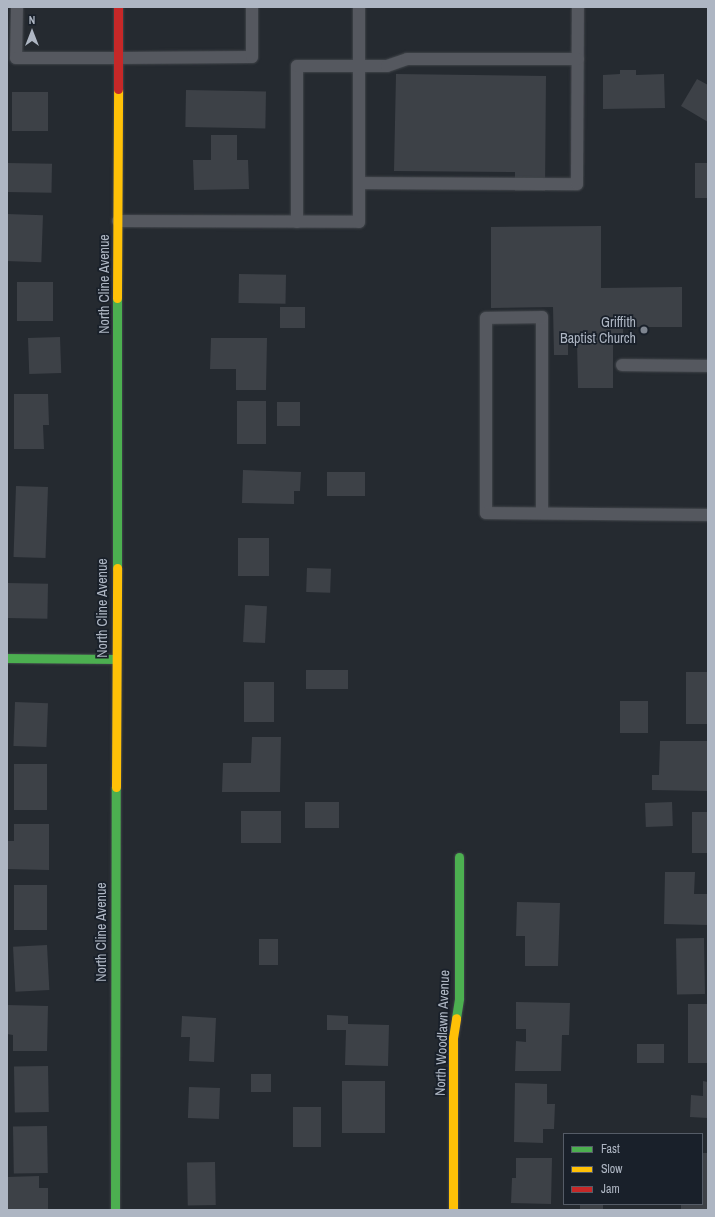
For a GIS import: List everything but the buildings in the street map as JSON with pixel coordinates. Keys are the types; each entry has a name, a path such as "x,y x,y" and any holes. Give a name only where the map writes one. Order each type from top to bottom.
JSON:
{"street":[{"name":"North Cline Avenue","path":"115,1210 118,7"},
{"path":"7,658 116,659"},
{"name":"North Woodlawn Avenue","path":"453,1210 453,1038 459,998 459,857"}],"lane":[{"path":"17,7 16,58 252,57 252,7"},
{"path":"118,221 359,222 358,7"},
{"path":"359,183 577,184 578,7"},
{"path":"297,222 297,66 387,66 407,59 578,59"},
{"path":"542,513 542,317 486,318 486,512 542,513 708,515"},
{"path":"622,365 708,366"}],"traffic: fast":[{"path":"117,298 117,568"},
{"path":"7,658 116,659"},
{"path":"115,1210 116,787"},
{"path":"456,1018 459,998 459,857"}],"traffic: slow":[{"path":"117,298 118,89"},
{"path":"116,787 117,568"},
{"path":"453,1210 453,1038 456,1018"}],"traffic: jam":[{"path":"118,7 118,89"}],"place":[{"name":"Griffith Baptist Church","path":"644,330"}]}
